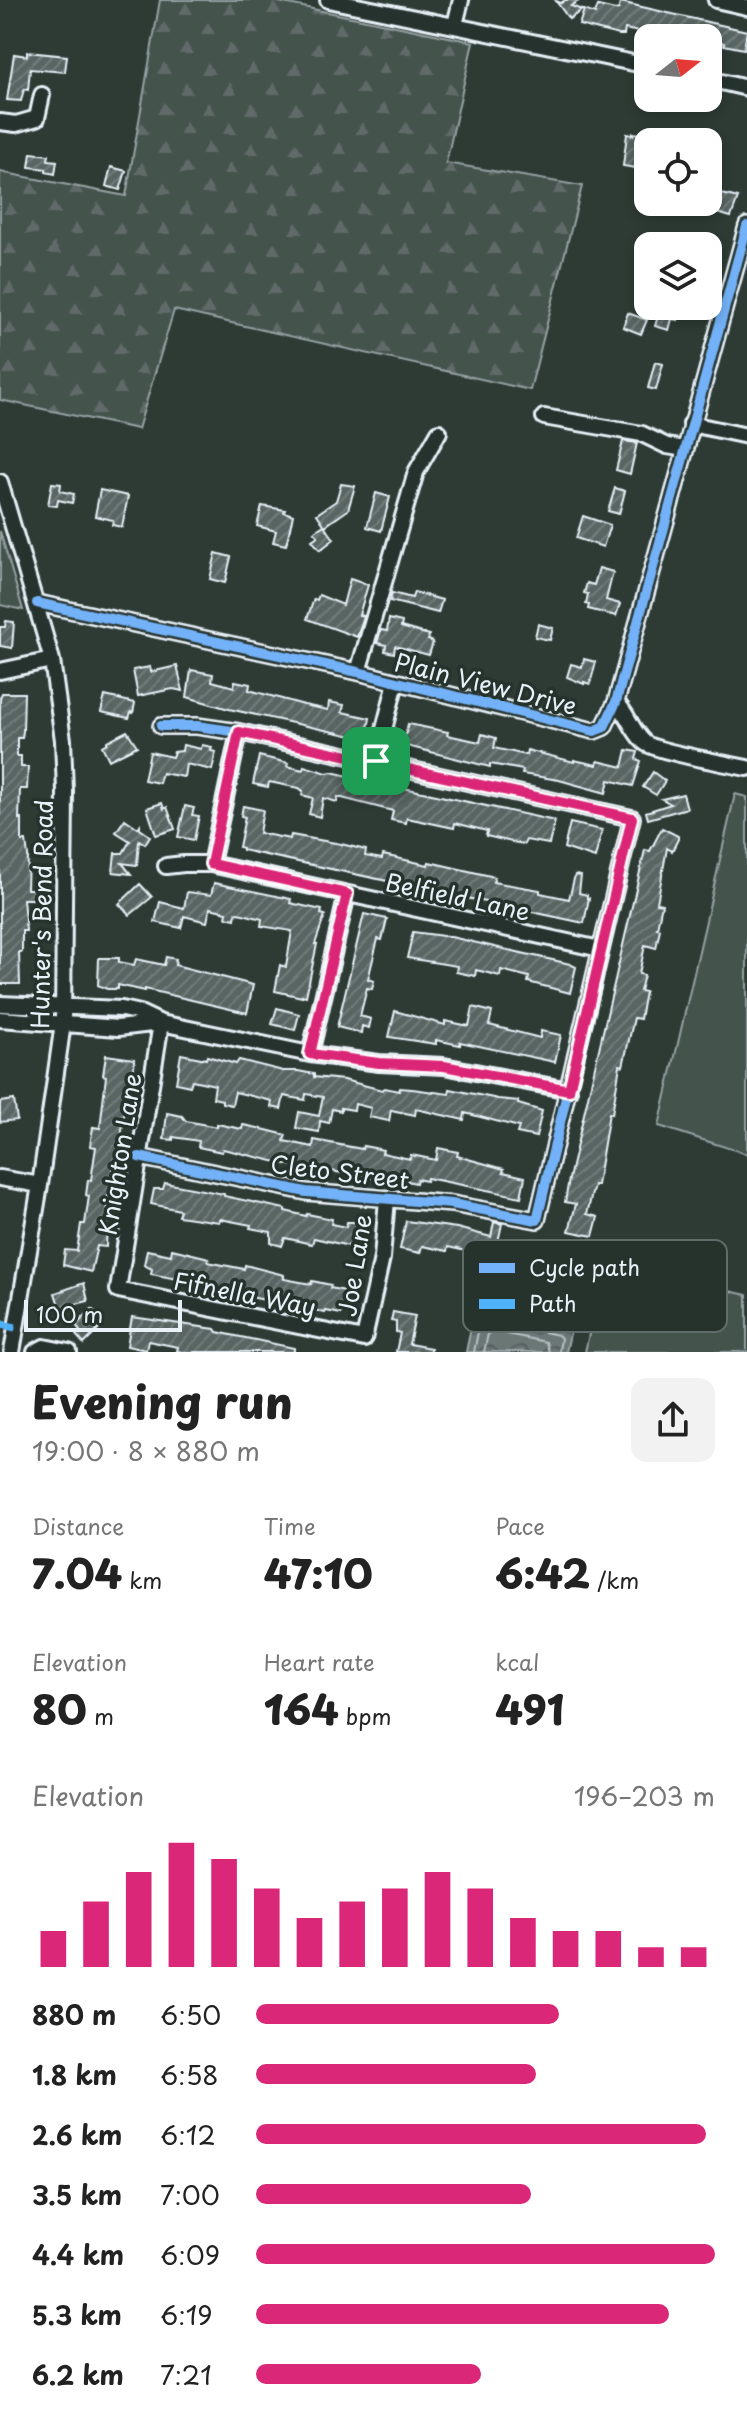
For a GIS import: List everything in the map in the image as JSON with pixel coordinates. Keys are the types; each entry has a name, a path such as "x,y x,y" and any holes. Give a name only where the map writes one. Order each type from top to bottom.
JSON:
{"street":[{"path":"330,0 634,63"},
{"path":"455,25 461,0"},
{"path":"716,0 747,7"},
{"path":"722,82 747,88"},
{"path":"0,122 16,124 37,118 42,95"},
{"name":"Plain View Drive","path":"37,603 358,672 594,731 604,727 616,702 747,226"},
{"path":"544,417 642,434 667,446 685,449"},
{"path":"691,424 747,436"},
{"path":"358,672 416,472 439,432"},
{"name":"Hunter's Bend Road","path":"0,482 52,660 59,698 64,765 63,1023 12,1352"},
{"path":"0,671 52,660"},
{"path":"376,761 396,682"},
{"path":"616,702 627,712 635,731 646,745 747,768"},
{"path":"0,1004 122,1009 161,1023 310,1054 379,1063 444,1066 569,1090 632,818 239,732 197,726 161,726"},
{"path":"211,864 239,732"},
{"name":"Belfield Lane","path":"166,866 211,864 600,949"},
{"path":"310,1054 347,894"},
{"path":"0,1019 118,1028 161,1023"},
{"name":"Knighton Lane","path":"118,1290 161,1023"},
{"name":"Cleto Street","path":"139,1157 306,1192 452,1204 537,1220 569,1090"},
{"path":"0,1178 40,1185"},
{"name":"Joe Lane","path":"364,1339 382,1258 387,1199"},
{"name":"Fifnella Way","path":"118,1290 364,1339"},
{"path":"35,1352 44,1347 69,1352"}],"green space":[{"path":"160,0 269,0 473,42 446,163 582,186 530,390 174,310 138,429 0,400 0,172 126,196"},
{"path":"0,531 23,610 0,605"},
{"path":"735,794 747,797 747,1154 659,1126"},
{"path":"727,1290 747,1295 747,1352 585,1352 589,1332 727,1332"}],"water":[{"path":"470,1332 570,1332 566,1352 466,1352"}],"building":[{"path":"580,0 571,6 582,10 569,19 556,1 561,3"},
{"path":"620,2 716,24 634,24 634,31 625,29 624,35 579,25 584,10 595,14 598,6 619,9"},
{"path":"722,25 747,31 744,49 724,43"},
{"path":"27,52 67,56 65,72 30,69 28,90 24,89 21,101 7,100 14,54 27,56"},
{"path":"627,134 633,135 634,168 623,166"},
{"path":"31,153 49,155 48,160 57,161 55,174 46,172 46,169 29,167"},
{"path":"111,167 126,171 120,190 106,186"},
{"path":"722,194 738,198 731,217 722,214"},
{"path":"628,313 634,315 634,320 647,320 641,334 623,327"},
{"path":"657,320 672,320 669,330 655,326"},
{"path":"655,362 663,364 656,390 648,388"},
{"path":"623,441 637,443 630,474 616,470"},
{"path":"52,483 61,484 60,491 74,494 72,503 58,500 57,506 48,505"},
{"path":"341,484 355,486 348,510 325,526 317,514 336,501"},
{"path":"615,488 625,491 619,514 608,511"},
{"path":"100,490 128,496 122,527 112,525 113,520 95,516"},
{"path":"376,493 390,497 381,531 367,527"},
{"path":"262,506 285,510 293,515 286,545 273,542 276,531 257,526"},
{"path":"583,516 610,525 603,547 576,538"},
{"path":"324,525 334,539 320,550 312,540 318,536 314,532"},
{"path":"216,553 231,557 225,583 210,579"},
{"path":"599,568 613,572 606,600 620,604 616,616 588,609 589,605 586,604 588,594 584,593 587,583 594,585"},
{"path":"350,579 368,585 359,615 364,616 357,637 307,619 314,599 317,600 319,595 343,605"},
{"path":"414,592 442,600 438,613 390,601 392,593 412,598"},
{"path":"389,619 402,622 401,627 429,635 428,640 433,642 429,655 395,646 394,653 385,651 386,645 377,643 381,630 387,631"},
{"path":"6,621 14,622 12,648 0,646 0,627 5,627"},
{"path":"538,624 553,628 550,640 535,637"},
{"path":"584,659 596,662 590,684 567,677 571,664 582,667"},
{"path":"177,666 183,691 173,689 138,696 133,670 150,667 151,672"},
{"path":"191,670 213,674 212,681 234,687 235,681 250,684 249,690 304,705 328,710 329,702 344,705 342,712 370,718 366,739 187,697"},
{"path":"2,693 24,693 23,731 22,738 17,738 17,756 21,756 21,767 28,767 27,789 20,789 19,819 22,819 22,841 26,841 28,856 27,889 36,889 36,899 23,899 26,931 22,931 22,952 19,952 20,984 0,984"},
{"path":"105,696 135,703 133,713 129,718 101,712"},
{"path":"408,724 480,742 482,734 496,738 494,748 526,755 527,750 574,762 597,765 598,761 623,767 627,750 638,752 636,759 641,761 633,786 609,780 606,793 522,774 523,770 490,764 490,767 403,745"},
{"path":"127,731 137,746 109,760 102,746"},
{"path":"183,745 201,749 202,745 212,747 211,751 216,752 212,770 186,764 184,777 162,773 159,783 144,780 150,752 172,757 174,752 182,751"},
{"path":"259,756 303,770 304,766 555,821 549,844 526,840 524,844 512,842 486,836 487,831 455,823 454,828 407,818 406,823 391,820 393,811 338,797 337,802 323,798 320,817 309,814 313,798 302,795 303,791 299,788 269,782 268,787 253,784"},
{"path":"653,772 665,781 656,795 643,787"},
{"path":"683,794 687,808 648,819 646,812 671,804 662,799"},
{"path":"162,803 164,809 167,807 175,829 156,835 147,808"},
{"path":"185,806 194,808 192,815 199,816 194,840 178,837"},
{"path":"243,806 263,810 259,833 341,844 366,850 365,856 382,859 383,855 428,865 429,862 495,877 493,882 540,890 540,893 569,899 575,875 581,876 579,893 589,898 584,923 242,850 239,847 245,817 241,816"},
{"path":"125,819 138,828 140,825 140,829 150,836 145,844 139,840 137,865 122,863 131,874 113,872 115,853 123,853 130,841 116,832"},
{"path":"570,823 602,830 595,858 564,848"},
{"path":"662,828 678,836 678,839 672,851 667,848 657,903 662,904 656,948 645,945 639,974 644,975 640,991 645,992 640,1019 634,1018 623,1066 620,1065 597,1185 594,1185 587,1214 598,1217 593,1236 569,1231 576,1204 565,1202 645,850 650,851"},
{"path":"214,883 291,899 290,903 322,910 321,914 325,915 315,944 306,996 275,991 280,965 286,967 292,931 261,926 262,919 243,914 236,913 235,919 226,917 227,912 210,908 207,922 184,916 181,928 155,922 160,902 184,908 187,892 211,895"},
{"path":"140,884 152,897 130,915 119,904"},
{"path":"364,914 387,919 382,940 378,939 368,979 374,981 372,989 367,988 360,1016 371,1019 369,1028 362,1026 361,1033 337,1027"},
{"path":"413,932 451,937 570,964 576,967 570,993 528,982 529,977 501,970 500,976 476,970 475,976 456,972 457,966 407,958"},
{"path":"166,957 176,959 175,965 253,985 247,1013 145,989 118,985 118,989 107,989 98,985 99,958 119,958 119,962 134,965 136,959 164,965"},
{"path":"473,1007 492,1012 489,1025 540,1038 541,1031 561,1035 555,1062 460,1042 460,1045 436,1040 436,1044 389,1037 395,1011 445,1025 445,1021 469,1026"},
{"path":"277,1008 299,1014 295,1030 272,1024"},
{"path":"181,1054 206,1059 207,1056 236,1064 239,1060 382,1090 399,1091 400,1088 449,1094 450,1089 518,1101 518,1104 542,1111 536,1137 517,1133 519,1127 465,1113 464,1120 416,1109 415,1115 391,1110 389,1121 369,1117 371,1108 355,1104 354,1110 332,1109 329,1123 320,1121 319,1132 296,1128 299,1112 319,1116 323,1097 306,1094 305,1100 284,1096 281,1109 271,1107 272,1101 235,1092 232,1105 222,1103 222,1100 213,1098 215,1085 192,1080 190,1086 176,1083"},
{"path":"106,1055 135,1059 117,1167 113,1166 112,1197 108,1196 106,1247 97,1246 91,1272 63,1265 65,1250 77,1251 81,1224 85,1224 88,1180 91,1180 96,1147 90,1146 93,1127 100,1128"},
{"path":"14,1100 17,1120 0,1122 0,1102"},
{"path":"167,1113 182,1116 186,1121 217,1127 217,1124 242,1129 243,1125 258,1128 286,1135 284,1141 313,1147 314,1140 362,1149 363,1146 374,1148 383,1150 382,1153 410,1159 411,1155 436,1160 438,1148 458,1152 457,1156 525,1177 521,1197 427,1178 426,1181 417,1179 416,1183 392,1175 391,1179 377,1175 377,1179 319,1169 319,1172 223,1149 222,1152 198,1147 199,1141 173,1137 173,1140 164,1139"},
{"path":"165,1183 224,1194 306,1216 332,1219 331,1224 346,1227 347,1222 366,1222 362,1249 314,1238 312,1244 285,1238 282,1246 271,1243 271,1232 250,1228 251,1225 178,1216 180,1210 151,1204 154,1189 163,1189"},
{"path":"406,1221 457,1228 491,1237 494,1222 502,1224 498,1240 463,1240 463,1250 422,1246 420,1253 400,1249"},
{"path":"172,1249 209,1258 208,1262 244,1269 245,1265 284,1275 284,1279 311,1284 312,1281 355,1293 352,1309 342,1309 341,1314 325,1313 151,1274 152,1269 144,1265 147,1250 171,1255"},
{"path":"84,1283 88,1301 60,1308 55,1293"},
{"path":"92,1309 99,1316 95,1320 100,1328 84,1344 76,1335 80,1331 76,1325"},
{"path":"393,1312 415,1316 409,1344 431,1348 430,1352 396,1352 400,1333 396,1332 396,1322 391,1321"},
{"path":"132,1317 215,1329 217,1332 294,1348 294,1352 182,1352 177,1351 178,1347 148,1341 146,1350 127,1346"}],"marked path":[{"path":"0,1324 18,1328"}],"cycle path":[{"path":"37,603 358,672 594,731 604,727 616,702 747,226"},
{"path":"139,1157 306,1192 452,1204 537,1220 632,818 239,732 197,726 161,726"}],"route":[{"path":"239,732 376,761 632,818 569,1090 444,1066 379,1063 310,1054 347,894 211,864 239,732"}]}
